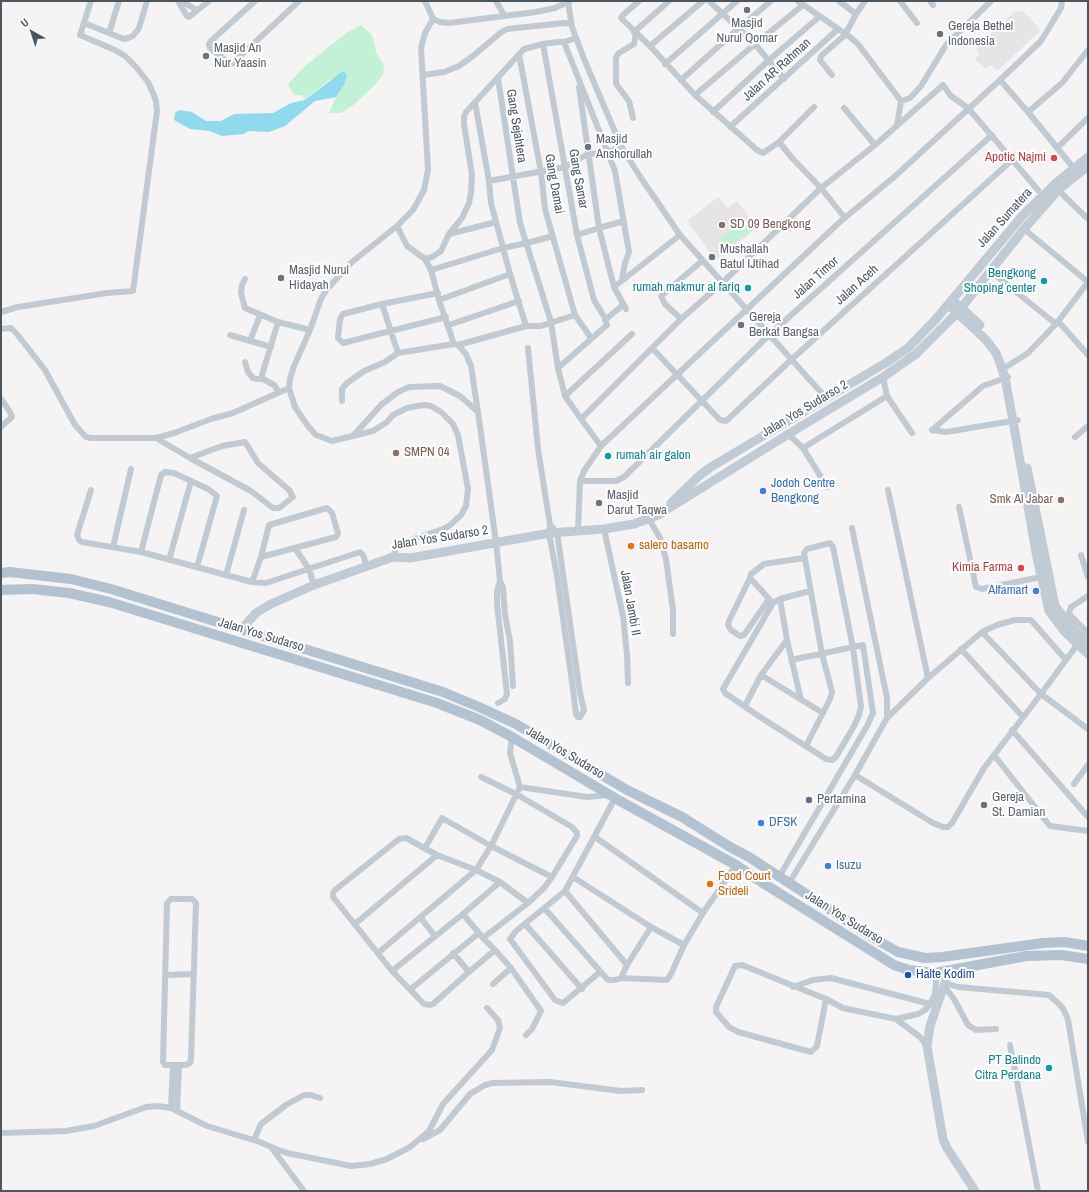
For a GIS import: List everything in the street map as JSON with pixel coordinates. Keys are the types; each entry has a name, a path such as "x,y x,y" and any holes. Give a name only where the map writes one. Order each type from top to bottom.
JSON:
{"main road":[{"name":"Jalan Sumatera","path":"959,310 1024,229 1088,157"},
{"name":"Jalan Sumatera","path":"950,301 1023,215 1043,194 1076,171 1088,166"},
{"path":"950,301 979,332 992,348 999,360 1006,378 1055,606 1079,629 1088,643"},
{"name":"Jalan Yos Sudarso 2","path":"658,515 689,485 711,467 888,362 908,348 950,301"},
{"path":"959,310 986,331 999,350 1006,367 1006,378"},
{"name":"Jalan Yos Sudarso 2","path":"241,630 249,620 262,609 314,585 393,557 410,558 552,530 604,529 634,524 658,515 916,354 959,310"},
{"path":"790,419 792,431"},
{"path":"1015,420 1041,577 1049,611 1065,632 1088,654"},
{"name":"Jalan Yos Sudarso","path":"1,573 10,572 71,579 111,589 411,682 442,692 479,707 516,724 627,790 682,817 749,857 898,952 910,956 925,958 1043,943 1065,942 1088,946"},
{"name":"Jalan Yos Sudarso","path":"1,590 32,589 69,593 109,602 437,703 474,718 512,737 613,797 723,857 894,965 909,970 935,973 1026,956 1062,956 1088,959"},
{"path":"408,695 411,682"},
{"path":"474,718 479,707"},
{"path":"723,857 730,847"},
{"path":"763,883 770,871"},
{"path":"948,971 930,1026 927,1046 944,1139 947,1148 975,1191"}],"street":[{"path":"1,312 18,307 107,293 133,291 157,111 156,101 143,75 124,56 115,50 80,35 91,1"},
{"path":"109,33 119,1"},
{"path":"84,23 124,39 133,36 138,28 147,1"},
{"path":"178,1 189,17 209,1"},
{"path":"181,1 197,10"},
{"path":"255,1 211,40 209,44 210,48 228,63 231,64 235,61 299,1"},
{"path":"425,1 433,19 440,22 449,23 536,12 555,8 569,2 572,24 576,38 622,146 639,175 680,235 826,398"},
{"path":"496,1 504,16"},
{"path":"638,1 623,15 623,20 713,112 760,152 769,150 779,142 814,107"},
{"path":"633,118 629,101 616,84 616,59 619,53 634,44 635,33 669,1"},
{"path":"650,46 703,1"},
{"path":"709,1 755,44 784,79"},
{"path":"665,64 736,1"},
{"path":"681,80 771,1"},
{"path":"839,1 856,14"},
{"path":"832,75 820,60 821,56 845,34 865,1"},
{"path":"900,1 917,24"},
{"path":"901,102 910,98 923,83 946,45 991,1"},
{"path":"578,530 580,481 584,471 601,446 845,218 893,178 1041,41 1061,8 1062,1"},
{"path":"696,95 801,3 858,44 901,102 897,125"},
{"path":"713,112 769,60 819,17"},
{"path":"393,557 395,550 400,544 443,529 455,522 466,506 468,489 456,430 448,418 441,412 431,406 425,405 407,408 393,415 387,422 373,431 332,441 316,435 308,426 295,407 289,388 294,366 322,299 340,274 352,262 397,226 413,210 424,190 428,170 421,48 422,40 433,19"},
{"path":"423,75 444,72 459,66 507,29 564,23 572,24"},
{"name":"Jalan AR Rahman","path":"730,127 838,29"},
{"path":"425,259 432,257 440,251 449,234 466,211 471,193 472,165 464,120 466,112 524,49 543,44 564,42 576,38"},
{"path":"564,42 615,171 629,252 622,280"},
{"name":"Gang Samar","path":"543,44 577,235 594,300 603,315"},
{"path":"1028,112 1062,83 1088,50"},
{"name":"Gang Damai","path":"519,54 541,172 546,209 576,315 591,338"},
{"name":"Gang Sejahtera","path":"498,78 520,224 551,322 558,368 565,396"},
{"path":"558,368 607,325 605,320 624,307 614,287 599,228 577,78"},
{"path":"1000,80 1076,171"},
{"path":"581,419 681,319 722,283 822,188 875,145 943,85 951,96 968,108 1038,190"},
{"path":"475,102 489,181 491,203 526,326"},
{"path":"844,108 875,145"},
{"path":"1057,148 1088,118"},
{"name":"Jalan Timor","path":"580,481 612,482 620,480 769,335 992,135"},
{"path":"779,142 792,158 822,188 845,218"},
{"path":"489,181 565,167 588,154 607,153 622,146"},
{"name":"Jalan Aceh","path":"701,400 720,420 726,421 791,360 1012,160"},
{"path":"1058,190 1088,219"},
{"path":"577,235 624,221"},
{"path":"449,234 496,222"},
{"path":"397,226 408,246 425,259 431,270 439,300 456,345 466,354 471,366 496,542 500,581 503,588 510,641 513,686"},
{"path":"1006,367 1028,353 1057,323 1088,282 1024,229"},
{"path":"614,287 680,235"},
{"path":"431,270 503,248 553,236"},
{"path":"681,319 665,304 661,296 702,261"},
{"path":"990,271 1057,323 1088,355"},
{"path":"439,300 510,274"},
{"path":"245,279 241,292 242,304 244,308 260,316 278,322 310,330"},
{"path":"438,292 343,314 340,319 338,338 342,343 446,317"},
{"path":"449,325 519,301"},
{"path":"382,304 398,353"},
{"path":"342,401 342,389 347,383 364,371 385,362 398,353 456,345 526,326 540,326 576,315"},
{"path":"250,341 260,316"},
{"path":"263,379 262,375 278,322"},
{"path":"1,329 14,329 45,370 71,419 86,437 156,438 233,413 289,388"},
{"path":"601,446 565,396 632,334"},
{"path":"230,335 271,347"},
{"path":"528,348 538,449 584,710 580,717 576,714 552,530"},
{"path":"652,348 701,400"},
{"path":"245,362 248,372 253,378 263,379 274,385 279,392"},
{"path":"883,376 887,396 912,433"},
{"path":"1006,378 983,386 932,430 946,432 957,431 1015,420"},
{"path":"353,436 381,405 398,392 409,387 440,386 456,394 478,412"},
{"path":"803,448 887,396"},
{"path":"1,399 12,417 1,427"},
{"path":"1075,437 1088,426"},
{"path":"792,431 827,487"},
{"path":"156,438 190,458 251,491 272,508 279,508 293,498 289,490 258,463 245,442 222,446 190,458"},
{"path":"113,547 131,469"},
{"path":"141,552 161,475 165,472 174,473 208,489 216,494 217,498 197,567"},
{"path":"169,560 191,482"},
{"path":"91,490 77,535 82,542 141,552 252,582 266,583 360,552 363,555 367,567"},
{"path":"888,490 928,678"},
{"path":"959,507 976,587 982,589 1041,577"},
{"path":"252,582 270,525 327,508 332,513 338,530 337,536 261,557"},
{"path":"226,575 244,510"},
{"path":"649,519 660,538 666,559 673,610 673,634"},
{"path":"852,528 887,698 887,718"},
{"name":"Jalan Jambi II","path":"604,529 623,616 628,655 628,683"},
{"path":"771,601 723,689 745,706 806,746 826,759 832,760 834,759 859,715 861,706 853,648 831,544 827,543 807,549 804,553 822,654 832,692 830,699 806,746"},
{"path":"295,548 309,569 314,585"},
{"path":"1081,554 1088,577"},
{"path":"804,558 764,564 751,574 729,621 728,628 740,636 744,635 771,601 810,591"},
{"path":"750,578 771,601"},
{"path":"498,703 505,699 508,694 497,604 497,591 500,581"},
{"path":"1088,596 1069,609 1069,614 1079,629 1088,633"},
{"path":"780,599 791,660 801,700"},
{"path":"789,883 855,775 887,718 928,678 982,632 997,625 1015,620 1031,620 1066,660"},
{"path":"982,632 1041,694 1088,728"},
{"path":"745,706 761,675 787,640"},
{"path":"779,877 867,726 873,713 863,645 791,660"},
{"path":"855,775 933,823 943,827 948,827 952,823 984,768 1077,645"},
{"path":"961,649 1023,717"},
{"path":"761,675 823,713"},
{"path":"1012,730 1088,818"},
{"path":"378,953 476,870 491,846 520,788 510,753 512,737"},
{"path":"994,755 1050,826 1088,831"},
{"path":"1074,784 1088,765"},
{"path":"411,989 453,953 528,903 544,888 577,836 577,833 572,827 516,794 481,777"},
{"path":"837,778 849,785"},
{"path":"520,788 587,797 613,797 596,837 565,892 526,925 516,931 510,939 555,1000 563,1003 582,989 600,972"},
{"path":"426,848 442,818 491,846 552,877"},
{"path":"596,837 703,913"},
{"path":"495,950 433,1004 424,1004 392,971 333,897 334,890 399,839 406,838 437,855 476,870 500,882 528,903"},
{"path":"355,924 437,855"},
{"path":"545,909 608,980 621,978 667,980 684,945 703,913 736,865"},
{"path":"573,877 651,927 684,945"},
{"path":"392,971 500,882"},
{"path":"565,892 628,965"},
{"path":"171,899 192,899 196,903 194,974 190,1062 186,1065 165,1065 163,1062 166,975 166,903 171,899"},
{"path":"463,914 511,968 541,1011 532,1029 526,1035"},
{"path":"420,917 435,936"},
{"path":"526,925 582,989"},
{"path":"621,978 651,927"},
{"path":"453,953 468,972"},
{"path":"826,999 817,1046 811,1052 738,1032 729,1027 716,1012 716,1007 736,966 738,965 748,967 793,987 826,999 843,1008 896,1019 920,1036 927,1046"},
{"path":"492,984 511,968"},
{"path":"896,1019 918,1014 925,1010 935,994 935,973"},
{"path":"166,975 194,974"},
{"path":"793,987 813,980 830,978 930,1004"},
{"path":"944,985 954,999 968,1026 976,1030 996,1029"},
{"path":"944,985 1048,995 1059,1004 1064,1010 1068,1020 1088,1142"},
{"path":"410,1147 429,1131 443,1104 492,1050 500,1028 498,1020 488,1008"},
{"path":"1010,1045 1038,1191"},
{"path":"174,1109 176,1065"},
{"path":"1,1133 66,1130 94,1126 146,1107 158,1106 174,1109 207,1126 254,1140 287,1153 351,1166 370,1164 387,1159 440,1130 470,1094 485,1085 493,1083 550,1082 620,1091 642,1090"},
{"path":"254,1140 262,1124 286,1105 304,1096 311,1095 320,1098"},
{"path":"271,1147 304,1191"}],"shaded area":[{"path":"1023,11 1041,30 997,71 990,64 986,69 975,59 979,54 976,49 1014,12"},
{"name":"SD 09 Bengkong","path":"718,197 728,208 737,201 757,228 716,260 687,221"}],"green space":[{"path":"361,25 372,35 376,52 384,66 383,75 374,86 352,106 341,113 329,113 336,97 344,85 330,79 305,100 302,95 294,95 288,84 304,67 346,33"},
{"path":"744,222 749,232 726,249 719,239"}],"water":[{"path":"343,71 347,75 344,85 336,97 315,101 285,126 269,132 248,131 244,134 222,136 209,131 190,129 174,120 175,113 179,110 192,112 206,121 221,121 234,114 273,113 291,103 305,100"}],"place":[{"name":"Masjid Nurul Qomar","path":"747,10"},
{"name":"Gereja Bethel Indonesia","path":"940,34"},
{"name":"Masjid An Nur Yaasin","path":"206,56"},
{"name":"Masjid Anshorullah","path":"588,147"},
{"name":"Apotic Najmi","path":"1054,158"},
{"name":"SD 09 Bengkong","path":"722,225"},
{"name":"Mushallah Batul IJtihad","path":"712,257"},
{"name":"Masjid Nurul Hidayah","path":"281,278"},
{"name":"Bengkong Shoping center","path":"1044,281"},
{"name":"rumah makmur al fariq","path":"748,288"},
{"name":"Gereja Berkat Bangsa","path":"741,325"},
{"name":"SMPN 04","path":"396,453"},
{"name":"rumah air galon","path":"608,456"},
{"name":"Jodoh Centre Bengkong","path":"763,491"},
{"name":"Smk Al Jabar","path":"1061,500"},
{"name":"Masjid Darut Taqwa","path":"599,503"},
{"name":"salero basamo","path":"631,546"},
{"name":"Kimia Farma","path":"1021,568"},
{"name":"Alfamart","path":"1036,591"},
{"name":"Pertamina","path":"809,800"},
{"name":"Gereja St. Damian","path":"984,805"},
{"name":"DFSK","path":"761,823"},
{"name":"Isuzu","path":"828,866"},
{"name":"Food Court Srideli","path":"710,884"},
{"name":"Halte Kodim","path":"908,975"},
{"name":"PT Balindo Citra Perdana","path":"1049,1068"}]}
